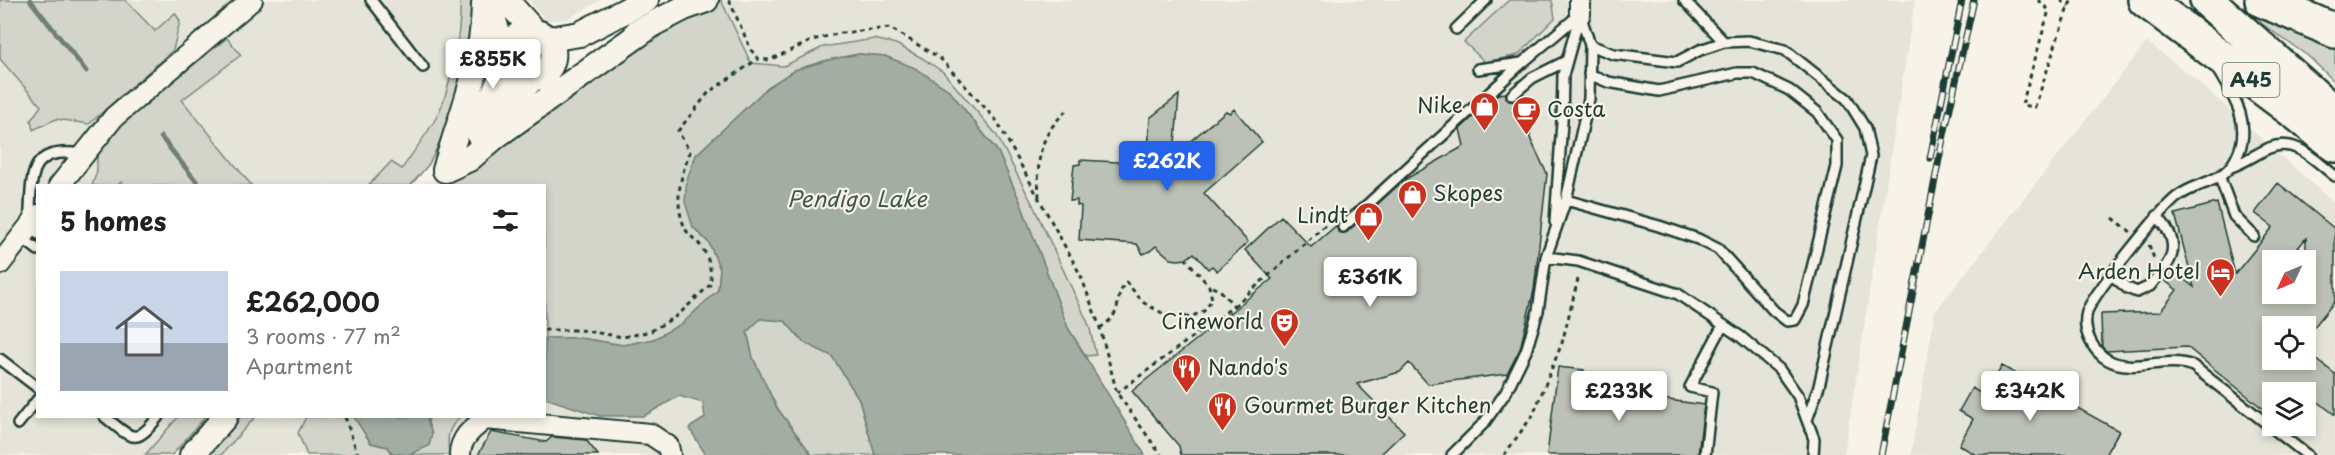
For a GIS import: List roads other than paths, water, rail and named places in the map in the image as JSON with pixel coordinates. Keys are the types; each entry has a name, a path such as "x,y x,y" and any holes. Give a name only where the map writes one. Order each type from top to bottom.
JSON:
{"highway":[{"name":"A45","path":"2207,0 2335,114"},
{"path":"2262,0 2335,31"},
{"path":"2291,0 2335,17"},
{"name":"A45","path":"2155,8 2300,116 2335,146"},
{"path":"2155,8 2213,62 2335,168"}],"street":[{"path":"60,184 114,117 252,0"},
{"path":"438,178 472,89 480,55 484,0"},
{"path":"490,0 496,28 507,57 518,75 542,73 705,0"},
{"path":"438,178 542,73 555,53 541,35 506,0"},
{"path":"438,178 490,102 511,40 520,33 580,34 646,0"},
{"path":"438,178 469,159 505,130 652,25"},
{"path":"0,264 31,228"},
{"path":"192,455 224,418"},
{"path":"460,455 460,444 485,419 650,434 668,446 670,455"}],"lane":[{"path":"371,0 423,67"},
{"path":"1456,29 1486,0"},
{"path":"1684,0 1724,42"},
{"path":"1452,455 1484,423 1506,392 1526,351 1538,311 1546,257 1566,200 1589,99 1590,45 1580,7"},
{"path":"1554,233 1562,94 1566,61 1580,7"},
{"path":"1343,227 1580,7"},
{"path":"1590,45 1613,54 1677,62 1700,50 1724,42 1749,41 1785,50 1847,99 1865,128 1871,156 1819,386 1807,420"},
{"path":"1512,95 1532,78 1566,61"},
{"path":"2213,62 2238,105 2243,123 2242,144 2234,162 2220,178 2178,196 2157,216 2091,302 2086,319 2090,340 2103,357 2115,363 2125,365 2170,361 2193,366 2307,455"},
{"path":"1478,69 1522,63"},
{"path":"1566,200 1659,226 1698,239 1718,249 1774,311 1787,321 1795,320 1803,305 1837,166 1837,140 1817,112 1789,90 1753,73 1737,72 1659,91 1608,82 1589,74"},
{"path":"2229,168 2270,148 2288,145 2301,148 2335,176"},
{"path":"36,244 31,228 34,168 41,158 51,153 64,151 83,154"},
{"path":"2220,178 2234,216 2254,237"},
{"path":"2112,275 2127,288 2137,292 2150,286 2174,250 2169,231 2157,216"},
{"path":"1546,257 1578,261 1678,294 1723,325 1779,369 1798,396 1814,439 1813,455"},
{"path":"1705,455 1712,392 1690,387 1723,325"},
{"path":"0,359 36,386"},
{"path":"18,424 36,402"},
{"path":"106,418 126,433 139,437 157,418"}],"water":[{"name":"Pendigo Lake","path":"859,54 885,56 915,68 949,90 998,152 1021,204 1068,328 1145,455 875,455 859,399 832,356 803,342 785,321 760,319 747,332 753,358 777,408 812,455 706,455 689,428 705,418 703,403 679,396 644,416 600,416 546,398 546,338 580,338 623,345 654,339 683,323 718,290 720,269 709,243 693,227 685,202 687,179 696,155 768,87 795,70"},
{"path":"355,418 429,418 427,420 432,434 429,446 408,455 392,453 388,447 371,443"}],"waterway":[{"path":"30,0 86,71"},
{"path":"161,137 198,184"}],"railway":[{"path":"1930,158 1962,0"},
{"path":"1881,455 1942,144 1974,0"}],"place":[{"name":"Nike","path":"1484,132"},
{"name":"Costa","path":"1526,136"},
{"name":"Skopes","path":"1412,220"},
{"name":"Lindt","path":"1369,242"},
{"name":"Arden Hotel","path":"2221,298"},
{"name":"Cineworld","path":"1284,348"},
{"name":"Nando's","path":"1187,394"},
{"name":"Gourmet Burger Kitchen","path":"1223,432"}]}
